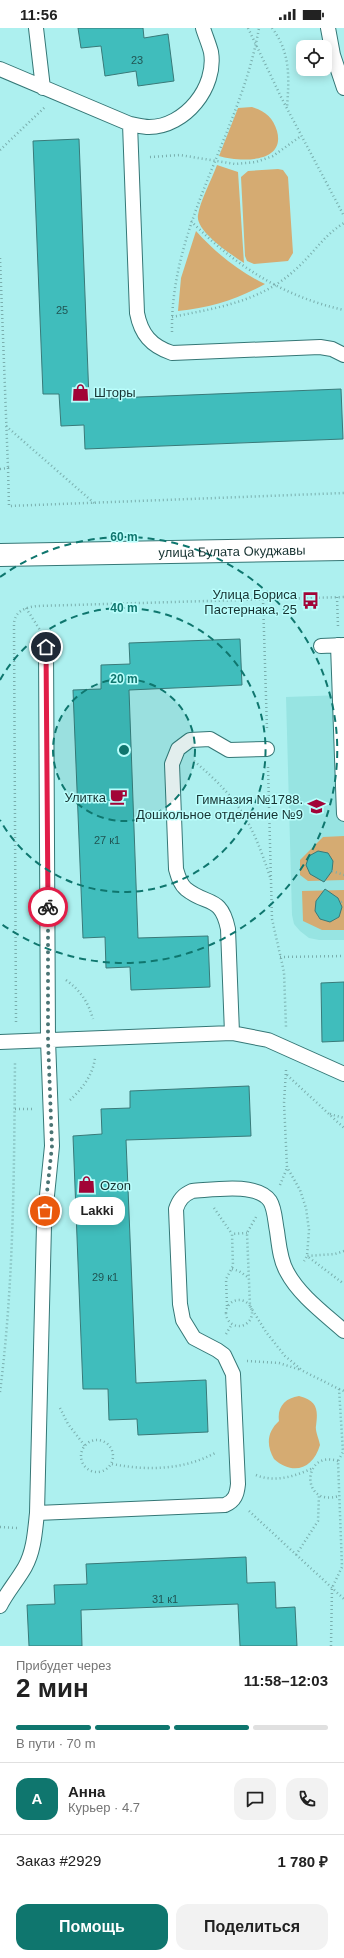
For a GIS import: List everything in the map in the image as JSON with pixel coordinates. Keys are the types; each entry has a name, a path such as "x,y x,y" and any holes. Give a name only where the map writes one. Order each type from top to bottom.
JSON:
{"street":[{"name":"улица Булата Окуджавы","path":"0,555 344,549"}],"lane":[{"path":"36,28 43,88"},
{"path":"0,69 130,124 150,127 170,122 188,112 200,97 210,76 211,52 202,28"},
{"path":"328,28 339,53 344,88"},
{"path":"130,124 137,313 140,326 146,337 154,345 172,353 320,347 332,349 344,355"},
{"path":"321,646 341,645 344,814"},
{"path":"0,1606 6,1594 25,1567 31,1553 37,1513 44,1225 52,1146 48,1040 46,647"},
{"path":"232,1033 228,929 226,916 215,903 186,889 180,881 176,869 172,764 178,749 190,740 210,739 229,750 268,749"},
{"path":"0,1042 232,1033 255,1036 286,1046 344,1074"},
{"path":"37,1513 225,1505 230,1503 235,1498 237,1492 237,1458 233,1374 229,1362 217,1350 194,1338 186,1327 181,1313 176,1209 178,1203 186,1194 198,1191 248,1189 257,1191 271,1202 282,1260 292,1280 344,1331"}],"path":[{"path":"248,28 286,109 344,216"},
{"path":"172,353 172,317 180,262 191,221 247,78 256,46 259,28"},
{"path":"272,28 280,38 288,61 286,109"},
{"path":"0,150 59,94"},
{"path":"131,157 180,155 235,164 256,162 273,156 301,136"},
{"path":"191,221 217,246 249,270 275,286 317,303 344,310"},
{"path":"172,317 235,304 256,296 275,286 295,270 325,237 344,223"},
{"path":"0,258 10,506 344,494"},
{"path":"6,426 94,503"},
{"path":"0,469 8,468"},
{"path":"337,597 341,645"},
{"path":"0,1392 8,1321 14,1226 16,1041 14,620 19,612 26,608 38,606 344,597"},
{"path":"26,608 41,633 46,647"},
{"path":"178,749 218,781 236,802 257,839 271,881"},
{"path":"332,871 344,875"},
{"path":"275,938 285,977 286,1074 284,1103 287,1167 300,1190 306,1208 308,1230 307,1256 292,1280"},
{"path":"280,957 344,956"},
{"path":"286,1074 344,1128"},
{"path":"328,1113 344,1118"},
{"path":"198,1191 220,1216 232,1234 232,1269 226,1279 227,1306 225,1313 227,1320 238,1326 245,1325 250,1320 252,1313 250,1306 247,1233 253,1220 271,1202"},
{"path":"232,1234 247,1233"},
{"path":"307,1256 335,1254 344,1251"},
{"path":"307,1256 344,1284"},
{"path":"232,1269 239,1271 249,1279"},
{"path":"227,1306 232,1301 239,1300 250,1306 274,1344 303,1371"},
{"path":"229,1362 263,1361 280,1363 303,1371 344,1391"},
{"path":"331,1646 332,1588 343,1567 338,1461 343,1452 339,1389"},
{"path":"59,1407 68,1424 85,1446"},
{"path":"99,1440 107,1443 112,1449 114,1456 112,1464 107,1470 99,1473 91,1472 85,1468 81,1460 81,1452 85,1446 92,1441 99,1440"},
{"path":"112,1464 147,1469 166,1468 189,1464 216,1453"},
{"path":"237,1458 250,1471 258,1476 273,1478 298,1475 325,1460 338,1461"},
{"path":"313,1468 310,1475 310,1483 313,1490 319,1495 332,1498 340,1496"},
{"path":"296,1555 318,1521 319,1495"},
{"path":"235,1498 344,1599"}],"shaded area":[{"path":"252,107 261,110 271,118 277,131 278,142 275,150 268,155 259,158 238,159 219,156 238,108"},
{"path":"217,165 238,172 244,263 215,242 202,228 199,221 198,215 201,203"},
{"path":"283,170 288,177 293,253 288,261 254,264 247,261 245,256 241,177 248,171"},
{"path":"196,231 211,247 228,261 265,284 245,294 223,302 201,308 178,311 181,278"},
{"name":"Гимназия №1788. Дошкольное отделение №9","path":"344,695 344,940 319,940 309,938 300,931 294,924 292,915 286,697"},
{"path":"344,836 344,880 308,881 300,875 300,860 323,837"},
{"path":"344,890 344,930 322,930 303,921 302,891"},
{"path":"299,1396 313,1403 317,1411 316,1430 320,1445 313,1460 302,1467 295,1468 281,1464 274,1459 271,1454 269,1439 272,1430 279,1421 279,1411 283,1404 294,1397"}],"building":[{"path":"78,28 143,28 144,38 168,34 174,81 138,86 136,71 105,76 101,46 81,48"},
{"path":"79,139 89,399 341,389 343,439 85,449 84,425 61,426 59,394 43,394 33,141"},
{"path":"240,639 242,685 129,690 138,938 208,936 210,987 131,990 130,967 106,968 105,937 83,938 73,690 101,689 101,665 130,664 129,643"},
{"path":"318,851 328,853 333,861 332,871 324,882 310,874 306,865 309,856"},
{"path":"325,889 338,898 342,907 339,917 330,922 320,919 315,911 316,901"},
{"path":"344,982 344,1041 322,1042 321,983"},
{"path":"249,1086 251,1136 126,1140 136,1383 206,1380 208,1432 138,1435 137,1419 109,1420 108,1389 83,1389 73,1136 102,1134 101,1109 130,1108 130,1091"},
{"path":"246,1557 247,1583 275,1582 276,1608 295,1607 297,1646 240,1646 238,1604 81,1610 82,1646 29,1646 27,1605 55,1604 54,1585 87,1584 86,1564"}],"way so far":[{"path":"45,1211 52,1146 48,1040 48,907"}],"place":[{"name":"Шторы","path":"81,392"},
{"name":"Улица Бориса Пастернака, 25","path":"310,601"},
{"name":"Улитка","path":"119,797"},
{"name":"Гимназия №1788. Дошкольное отделение №9","path":"316,806"},
{"name":"Ozon","path":"87,1185"},
{"name":"Lakki","path":"45,1211"}],"route":[{"path":"46,647 48,907"}]}
